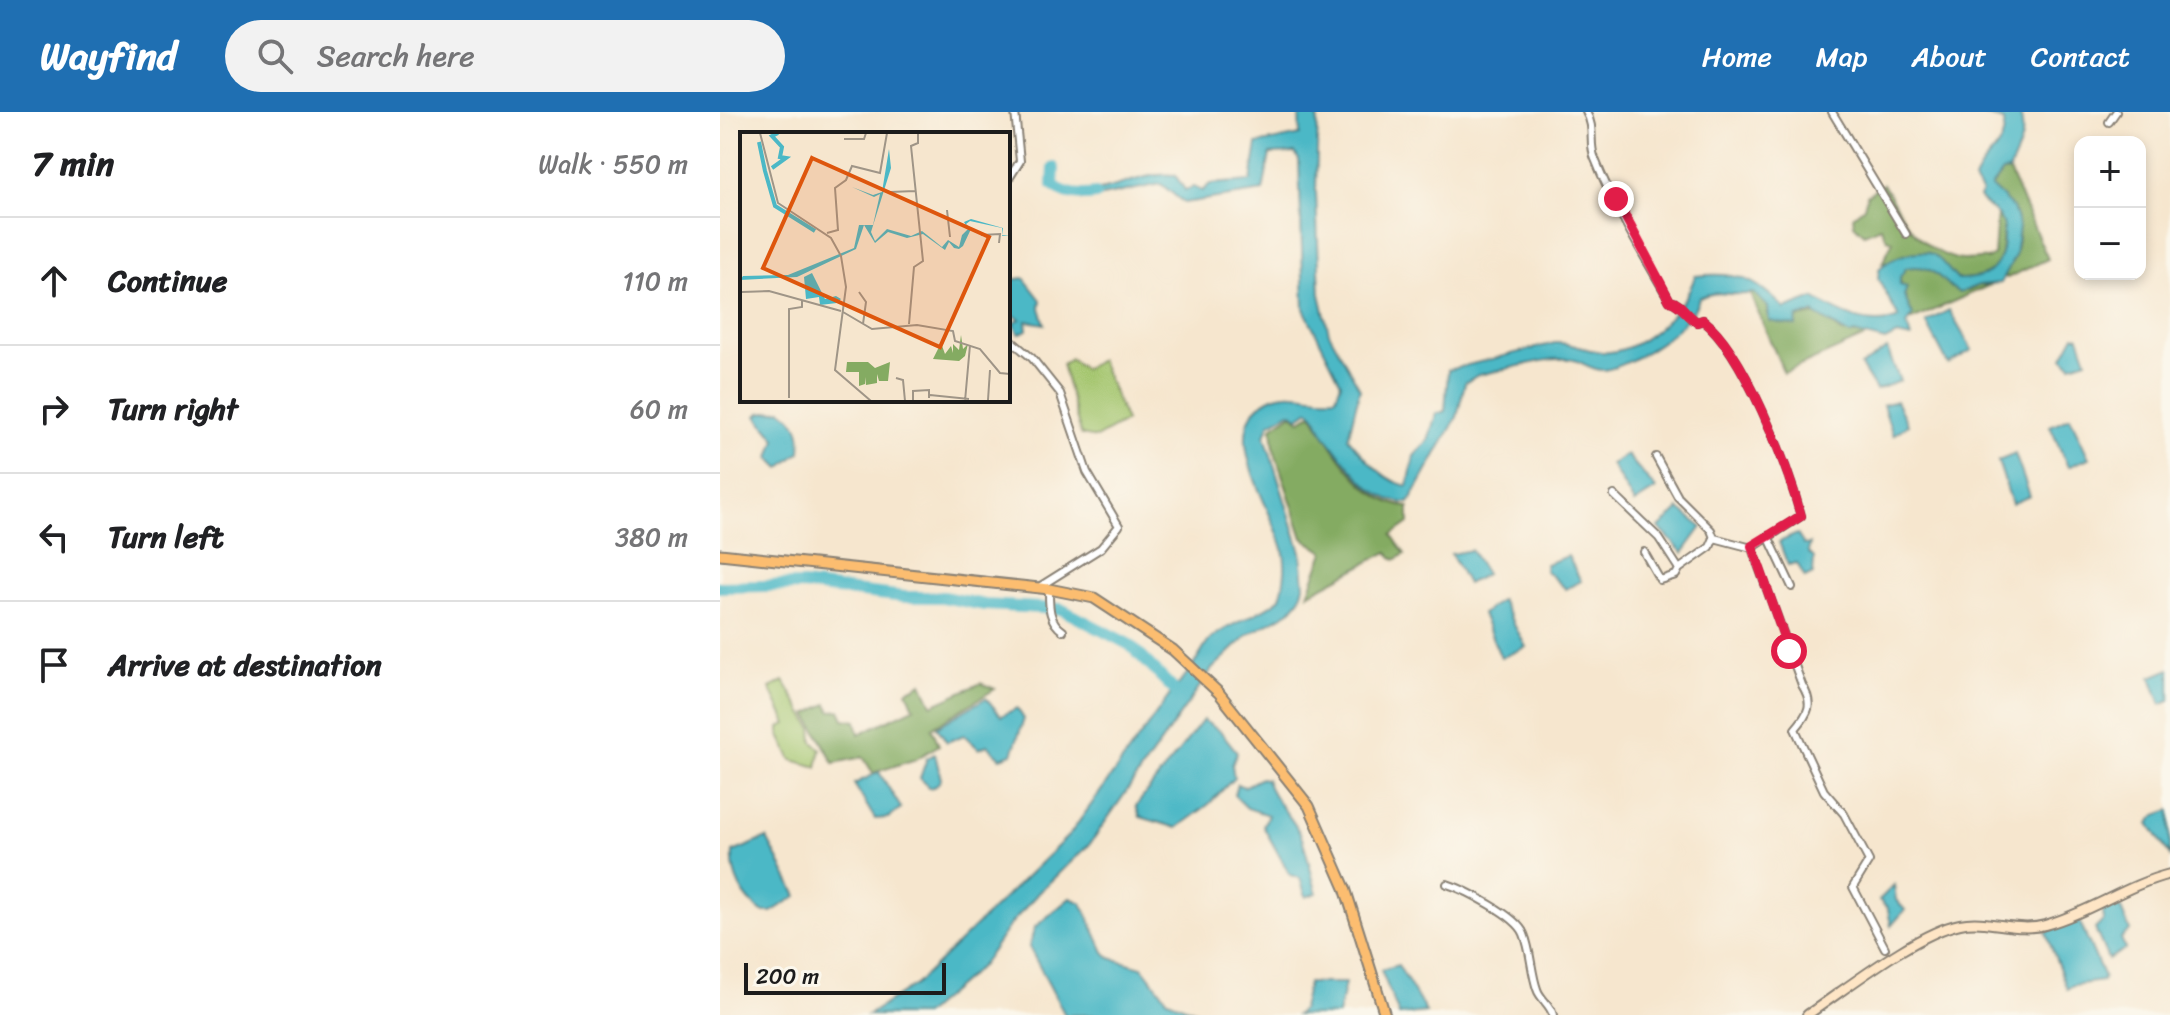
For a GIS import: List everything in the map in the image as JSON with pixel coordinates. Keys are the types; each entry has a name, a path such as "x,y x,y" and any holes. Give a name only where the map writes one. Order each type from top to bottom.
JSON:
{"highway":[{"path":"720,554 1044,588 1094,598 1173,650 1219,693 1309,806 1345,888 1385,1015"}],"main road":[{"path":"1807,1015 1882,963 1940,931 1961,923 2044,926 2130,886 2170,874"}],"street":[{"path":"1010,177 1020,161 1015,112"},
{"path":"1586,112 1594,124 1593,156 1641,251 1670,301 1676,302 1697,322 1703,320 1717,330 1742,371 1792,481 1801,516 1752,548"},
{"path":"1832,112 1906,234"},
{"path":"2109,122 2116,112"},
{"path":"1010,340 1032,358 1060,393 1087,472 1119,526 1101,548 1044,588 1054,625 1063,631"},
{"path":"1644,552 1660,580 1667,581 1710,547 1714,538 1711,530 1678,497 1656,457"},
{"path":"1614,495 1659,538 1679,569"},
{"path":"1768,536 1792,587"},
{"path":"1714,538 1752,548"},
{"path":"1752,548 1802,685 1810,698 1809,713 1795,729 1824,791 1844,814 1869,861 1853,887 1885,948"},
{"path":"1447,884 1466,891 1516,923 1524,932 1538,993 1550,1005 1553,1015"}],"green space":[{"path":"2009,171 2048,259 2007,278 2004,276 2016,249 2018,228 2009,209 1991,187 2002,172"},
{"path":"1883,184 1904,219 1921,239 1942,254 1959,260 1987,259 1994,255 1997,213 2004,224 2000,263 1981,277 1957,279 1928,255 1882,263 1893,241 1887,239 1881,227 1864,234 1854,224 1853,216 1864,207 1867,195"},
{"path":"1920,265 1932,268 1968,291 1979,285 1988,286 1912,320 1899,277 1906,268"},
{"path":"1754,292 1768,307 1768,314 1797,318 1819,314 1841,332 1869,335 1784,373 1750,294"},
{"path":"1071,359 1084,369 1100,360 1126,421 1096,438 1081,435 1062,364"},
{"path":"1312,413 1329,442 1364,485 1393,504 1409,507 1409,523 1392,535 1405,554 1395,560 1387,552 1308,594 1324,552 1303,538 1274,450 1272,427 1291,414 1301,420"},
{"path":"784,681 812,728 813,742 821,749 817,767 792,760 780,736 780,727 787,724 770,688"},
{"path":"922,683 932,705 981,683 995,689 932,728 939,745 916,759 873,773 863,757 834,763 807,714 827,704 831,711 840,710 844,719 856,721 859,734 914,708 907,691"}],"water":[{"path":"1299,112 1318,112 1316,192 1320,294 1329,333 1360,389 1348,438 1382,474 1408,486 1414,456 1428,441 1436,414 1445,411 1448,370 1555,343 1603,352 1624,349 1650,335 1673,313 1683,301 1695,276 1735,276 1765,290 1785,309 1814,298 1854,318 1876,322 1899,318 1878,279 1879,269 1897,257 1920,252 1934,255 1957,279 1976,278 1990,271 1996,266 2002,250 2003,225 1979,197 1982,193 1974,181 2002,139 2004,121 1969,112 2019,112 2022,120 2022,135 2009,171 2002,172 1991,187 2013,208 2019,227 2015,256 2001,283 1979,285 1960,293 1930,270 1906,268 1900,277 1900,285 1907,287 1904,296 1913,315 1907,325 1911,338 1897,335 1885,341 1854,333 1850,335 1813,313 1797,317 1796,326 1769,321 1768,307 1754,293 1713,294 1699,298 1686,320 1660,343 1616,367 1600,370 1573,360 1559,359 1478,375 1465,383 1457,417 1409,503 1383,496 1361,479 1326,437 1315,415 1309,410 1299,417 1290,412 1269,424 1265,436 1301,552 1304,586 1300,599 1290,611 1248,635 1212,669 1089,845 1039,892 1009,926 982,965 924,1015 868,1015 916,984 1070,834 1211,639 1280,598 1285,574 1284,555 1252,470 1247,449 1247,429 1253,412 1269,399 1286,394 1336,397 1341,383 1304,309 1299,160 1295,153 1270,154 1263,191 1184,203 1161,184 1082,200 1081,192 1163,175 1175,175 1185,190 1194,187 1202,191 1210,184 1251,181 1257,144 1300,135"},
{"path":"1024,278 1041,300 1045,324 1026,321 1027,330 1019,334 1013,324 1020,319 1011,314 1010,280"},
{"path":"1949,310 1972,350 1948,364 1926,322"},
{"path":"2075,335 2079,337 2087,360 2071,365 2063,357"},
{"path":"1887,349 1900,381 1876,390 1861,366"},
{"path":"1896,401 1908,425 1893,435 1883,405"},
{"path":"782,410 796,423 800,433 800,452 780,468 770,458 776,439 757,416"},
{"path":"2070,417 2089,458 2068,467 2050,426"},
{"path":"2015,454 2030,496 2012,504 1998,461"},
{"path":"1627,455 1656,489 1634,503 1611,464"},
{"path":"1679,509 1702,527 1683,553 1659,528"},
{"path":"1797,534 1804,545 1810,544 1808,552 1814,558 1813,574 1805,578 1797,563 1788,565 1779,542"},
{"path":"1471,550 1486,574 1467,584 1451,554"},
{"path":"1568,556 1581,581 1566,589 1545,570 1546,564"},
{"path":"1501,600 1526,647 1501,658 1482,614"},
{"path":"2170,669 2170,701 2161,705 2151,677"},
{"path":"986,698 1001,716 1017,708 1024,719 1012,754 1001,758 987,745 979,749 964,735 947,742 937,727"},
{"path":"1203,720 1221,732 1237,752 1232,765 1234,778 1209,804 1177,828 1140,817 1136,806"},
{"path":"935,754 941,779 936,786 929,788 920,778 927,758"},
{"path":"879,772 901,808 888,818 875,819 854,784"},
{"path":"1261,778 1266,779 1273,795 1298,830 1317,893 1306,897 1300,878 1290,875 1263,826 1268,815 1247,808 1234,795 1237,784 1244,787"},
{"path":"2170,810 2170,856 2149,823 2156,815"},
{"path":"767,838 797,896 771,912 762,912 740,886 734,870 733,852"},
{"path":"1894,885 1896,900 1905,910 1891,926 1888,909 1879,900"},
{"path":"1070,898 1082,903 1104,952 1110,958 1142,967 1168,1000 1205,1015 1065,1015 1029,947 1035,927"},
{"path":"2111,903 2121,909 2130,930 2121,938 2125,949 2108,959 2095,929 2104,920 2102,905"},
{"path":"2078,918 2104,977 2102,981 2073,985 2067,989 2046,932"},
{"path":"1398,965 1426,1012 1399,1015 1381,970"},
{"path":"1308,983 1345,983 1338,1015 1296,1015 1302,1009"}],"waterway":[{"path":"1054,168 1053,185 1074,194 1096,194"},
{"path":"720,587 803,585 905,597 943,597 985,605 1061,609 1130,645 1178,694"}],"route":[{"path":"1616,199 1670,301 1676,302 1697,322 1703,320 1717,330 1742,371 1792,481 1801,516 1752,546 1757,568 1789,651"}]}
